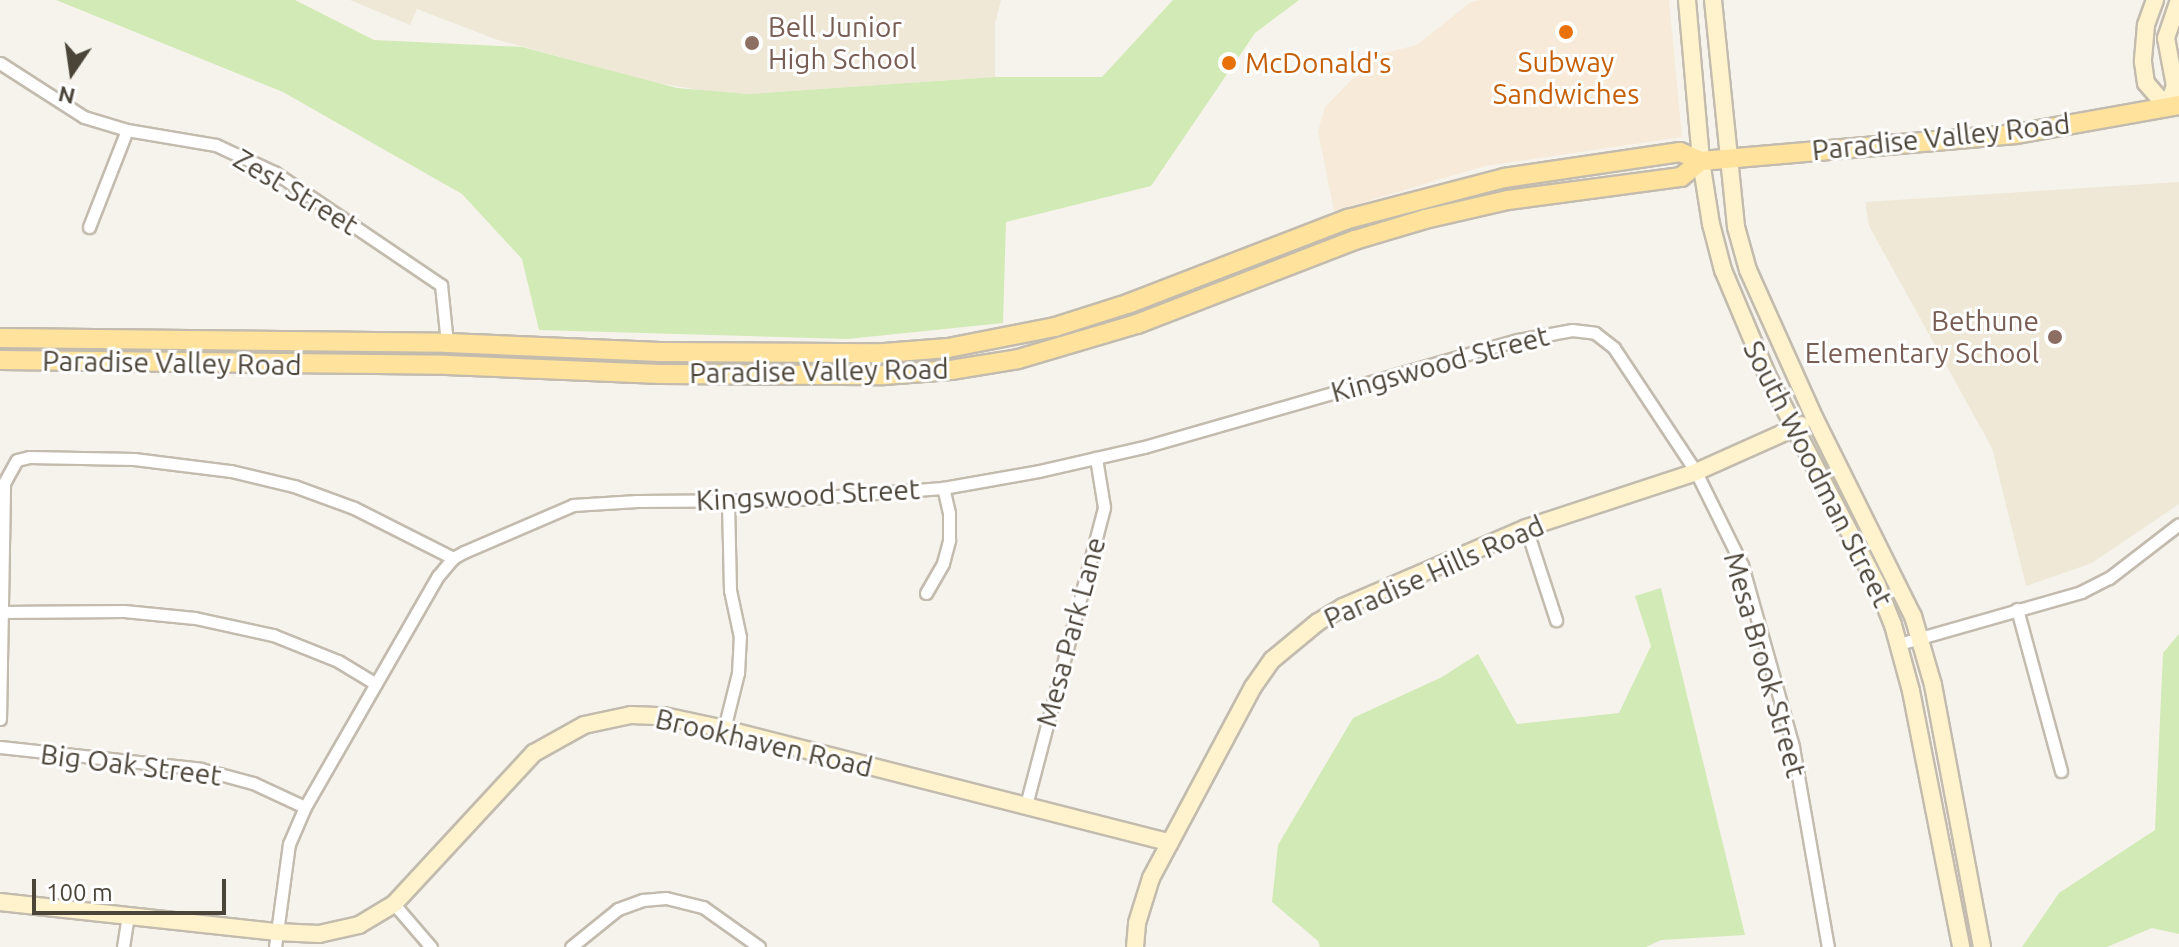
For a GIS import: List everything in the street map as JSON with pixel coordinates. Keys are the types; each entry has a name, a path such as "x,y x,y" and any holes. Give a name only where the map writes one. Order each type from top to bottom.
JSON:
{"main road":[{"name":"Paradise Valley Road","path":"0,338 447,343 660,352 884,353 948,348 1013,338 1115,308 1348,219 1504,178 1680,152 1701,161 2016,134 2173,106"},
{"name":"Paradise Valley Road","path":"0,360 447,365 660,374 884,375 951,370 1018,359 1137,324 1355,240 1425,219 1508,200 1681,177 1701,161"}],"street":[{"name":"South Woodman Street","path":"1687,0 1701,161 1711,224 1723,270 1746,329 1793,429 1877,585 1899,644 1961,947"},
{"name":"South Woodman Street","path":"1713,0 1736,227 1748,270 1815,419 1897,580 1919,638 1933,685 1982,947"},
{"path":"2155,0 2146,25 2143,62 2146,83 2173,106"},
{"path":"2173,106 2175,86 2166,38 2179,0"},
{"name":"Zest Street","path":"0,63 84,117 127,130 216,145 274,172 441,285 445,294 447,343"},
{"path":"89,227 127,130"},
{"name":"Kingswood Street","path":"453,558 573,505 728,501 943,488 1096,458 1518,340 1588,330"},
{"name":"Mesa Brook Street","path":"1588,330 1614,348 1629,376 1696,472 1742,565 1793,747 1828,947"},
{"name":"Paradise Hills Road","path":"1135,947 1137,923 1151,878 1253,687 1272,660 1318,622 1343,607 1526,528 1696,472 1815,419"},
{"path":"0,719 4,483 9,468 17,460 29,457 134,459 231,471 294,486 354,508 453,558 438,576 305,807 289,844 276,939"},
{"name":"Mesa Park Lane","path":"1026,805 1104,507 1096,458"},
{"path":"926,593 943,563 949,540 949,513 943,488"},
{"path":"724,729 738,673 740,637 730,590 728,501"},
{"path":"1899,644 2062,599 2109,578 2179,524"},
{"path":"1526,528 1556,620"},
{"path":"2017,609 2061,771"},
{"path":"2,612 141,611 195,618 273,635 338,661 376,684"},
{"name":"Brookhaven Road","path":"0,902 128,915 276,939 334,932 359,925 394,904 534,753 558,737 600,720 631,715 664,716 724,729 1170,843"},
{"name":"Big Oak Street","path":"0,747 201,769 253,783 305,807"},
{"path":"571,947 618,909 643,900 666,898 703,907 759,947"},
{"path":"394,904 431,947"},
{"path":"123,947 128,915"}],"shaded area":[{"name":"Bell Junior High School","path":"350,0 1001,0 995,24 995,77 749,94 651,82 495,39 417,9 410,25"},
{"path":"1669,0 1682,137 1485,166 1334,211 1318,131 1325,107 1376,55 1417,45 1471,2"},
{"name":"Bethune Elementary School","path":"2179,182 2179,504 2092,563 2026,586 1992,448 1869,226 1865,202"}],"green space":[{"path":"56,0 295,0 374,40 522,47 677,88 749,94 995,77 1102,77 1173,0 1299,0 1255,33 1151,186 1006,222 1003,323 847,339 539,330 522,259 462,194 283,92"},
{"path":"1661,588 1745,935 1661,940 1646,947 1320,947 1318,941 1272,902 1278,845 1353,718 1442,677 1478,654 1517,724 1619,713 1651,646 1635,596"},
{"path":"2179,634 2179,934 2152,928 2107,947 2022,947 2059,893 2155,830 2163,653"}],"place":[{"name":"Subway Sandwiches","path":"1566,32"},
{"name":"Bell Junior High School","path":"752,43"},
{"name":"McDonald's","path":"1229,63"},
{"name":"Bethune Elementary School","path":"2055,337"}]}
